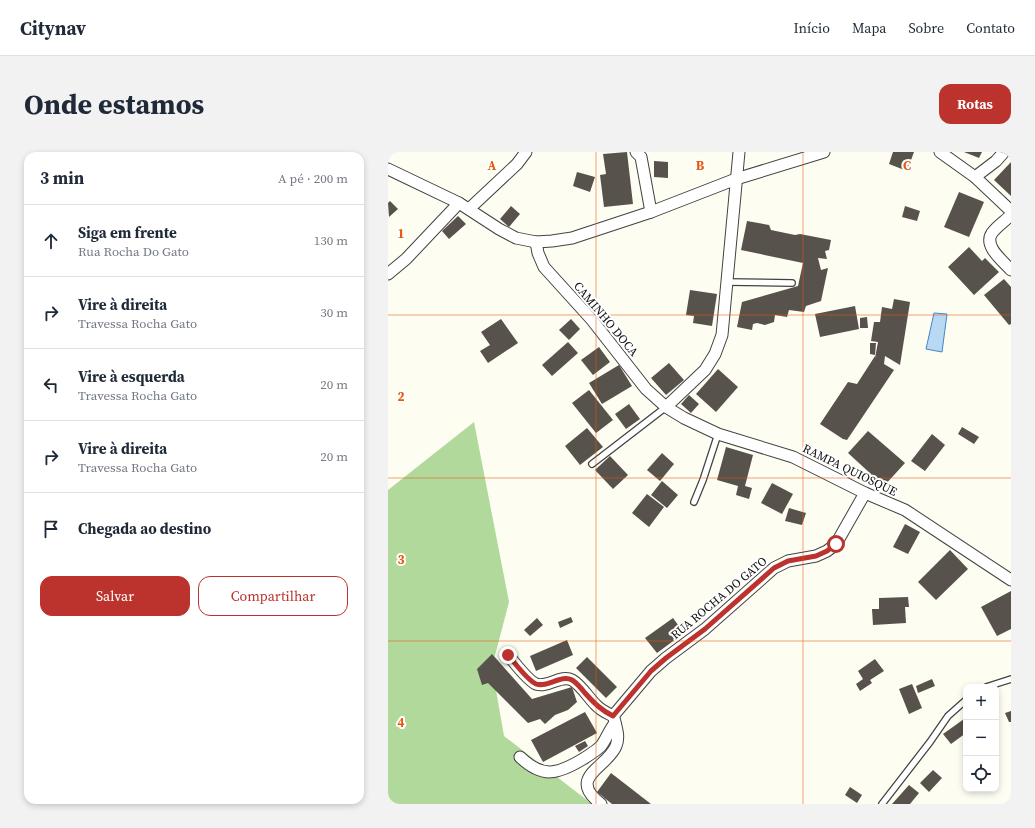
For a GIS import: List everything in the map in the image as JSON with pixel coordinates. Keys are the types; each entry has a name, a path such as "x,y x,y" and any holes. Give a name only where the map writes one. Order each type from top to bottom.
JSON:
{"street":[{"path":"469,209 518,164 526,152"},
{"path":"636,152 641,157 650,212"},
{"path":"666,407 705,370 715,354 722,335 739,152"},
{"path":"388,169 459,203 499,229 516,238 536,242 572,238 650,212 736,179 824,152"},
{"path":"940,152 975,177 1011,211"},
{"path":"975,177 1004,152"},
{"path":"388,274 406,259 459,203"},
{"path":"1011,215 992,233 990,240 992,248 1011,270"},
{"name":"CAMINHO DOCA","path":"536,242 538,254 544,267 592,320 646,389 666,407"},
{"name":"RAMPA QUIOSQUE","path":"666,407 684,418 718,434 793,457 865,493 905,510 1011,580"},
{"name":"RUA ROCHA DO GATO","path":"520,757 535,769 548,772 559,771 570,767 600,748 614,719 651,671 705,629 774,568 788,561 816,556 827,551 836,544 865,493"},
{"path":"508,655 532,681 538,684 546,684 563,679 570,679 576,683 596,705 614,719 618,740 616,746 592,772 587,785 588,791 592,797 601,804"}],"lane":[{"path":"727,282 792,283"},
{"path":"592,464 666,407"},
{"path":"694,502 718,434"},
{"path":"995,684 1011,679"},
{"path":"882,804 930,742 948,716 963,703"}],"green space":[{"path":"474,422 509,602 492,667 504,736 592,804 388,804 388,490"}],"water":[{"path":"934,313 947,314 942,352 926,349"}],"building":[{"path":"627,152 633,204 604,207 600,175 606,174 603,154"},
{"path":"893,152 914,152 907,171 889,164"},
{"path":"964,152 982,152 979,158"},
{"path":"654,161 668,162 668,178 654,177"},
{"path":"1011,162 1011,196 994,180"},
{"path":"577,172 595,177 590,192 573,186"},
{"path":"959,192 984,202 969,237 944,227"},
{"path":"390,201 398,209 389,217 388,203"},
{"path":"511,206 520,214 509,227 500,219"},
{"path":"905,206 920,211 917,221 902,217"},
{"path":"458,216 466,224 449,239 442,231"},
{"path":"747,221 769,225 771,230 831,240 829,250 825,251 827,259 818,258 821,270 828,268 821,301 806,306 804,312 789,310 787,317 775,315 774,322 765,325 757,323 753,324 752,330 737,327 742,302 798,286 803,263 741,250"},
{"path":"969,247 982,261 985,258 999,272 974,295 948,267"},
{"path":"1004,279 1011,287 1011,324 1009,325 984,295"},
{"path":"690,290 717,294 712,326 693,323 694,316 686,315"},
{"path":"894,299 910,302 900,365 885,356 884,364 894,370 847,440 843,439 820,424 848,382 857,384 875,356 875,358 878,342 871,341 874,322 880,322 882,307 892,309"},
{"path":"855,306 859,329 820,337 815,314"},
{"path":"867,317 868,328 860,328 860,318"},
{"path":"501,319 518,343 488,363 480,351 490,345 481,332"},
{"path":"571,319 580,329 569,340 559,330"},
{"path":"568,342 578,353 552,376 542,365"},
{"path":"870,343 876,343 875,355 870,354"},
{"path":"599,347 610,362 593,375 581,360"},
{"path":"669,363 684,380 666,395 651,378"},
{"path":"619,365 632,386 602,404 589,383"},
{"path":"718,369 738,387 716,412 696,394"},
{"path":"589,390 613,420 596,433 572,403"},
{"path":"689,395 699,404 691,413 681,404"},
{"path":"629,404 640,419 626,429 615,414"},
{"path":"962,427 979,437 974,444 958,434"},
{"path":"587,428 603,447 580,465 565,446"},
{"path":"868,431 905,463 884,486 848,453"},
{"path":"932,434 945,445 925,471 911,461"},
{"path":"726,447 753,455 745,486 752,488 749,499 736,495 738,486 717,480"},
{"path":"662,453 674,464 660,481 647,470"},
{"path":"610,456 628,475 613,489 595,470"},
{"path":"662,481 678,495 667,508 651,495"},
{"path":"772,483 793,494 782,514 761,503"},
{"path":"647,494 664,507 649,527 632,513"},
{"path":"789,508 806,513 802,525 785,521"},
{"path":"905,524 920,532 908,554 893,547"},
{"path":"950,550 968,569 936,600 918,582"},
{"path":"1011,591 1011,629 997,636 981,607"},
{"path":"908,597 909,607 905,607 906,623 873,625 872,609 879,609 879,598"},
{"path":"571,617 573,622 560,628 558,622"},
{"path":"537,618 543,625 530,636 524,630"},
{"path":"673,618 684,633 657,653 645,638"},
{"path":"567,640 573,655 536,671 530,656"},
{"path":"492,654 532,699 572,687 577,702 568,710 555,715 545,724 540,719 528,723 488,683 482,685 477,669"},
{"path":"587,657 617,687 606,698 576,668"},
{"path":"875,659 884,671 870,680 872,683 860,691 856,684 863,679 858,671"},
{"path":"932,679 935,686 918,693 916,686"},
{"path":"912,684 922,708 909,714 899,689"},
{"path":"1011,711 1011,722 1009,722 1005,713"},
{"path":"585,712 597,733 543,762 531,740"},
{"path":"963,720 963,735 951,744 943,734"},
{"path":"585,741 588,746 579,752 575,746"},
{"path":"933,770 942,778 929,792 920,783"},
{"path":"611,773 651,804 612,804 597,792"},
{"path":"909,785 919,793 910,804 892,804"},
{"path":"850,787 862,795 857,803 845,795"}],"route":[{"path":"508,655 532,681 538,684 546,684 563,679 570,679 576,683 596,705 603,711 613,716 651,671 705,629 774,568 788,561 816,556 827,551 836,544"}]}
